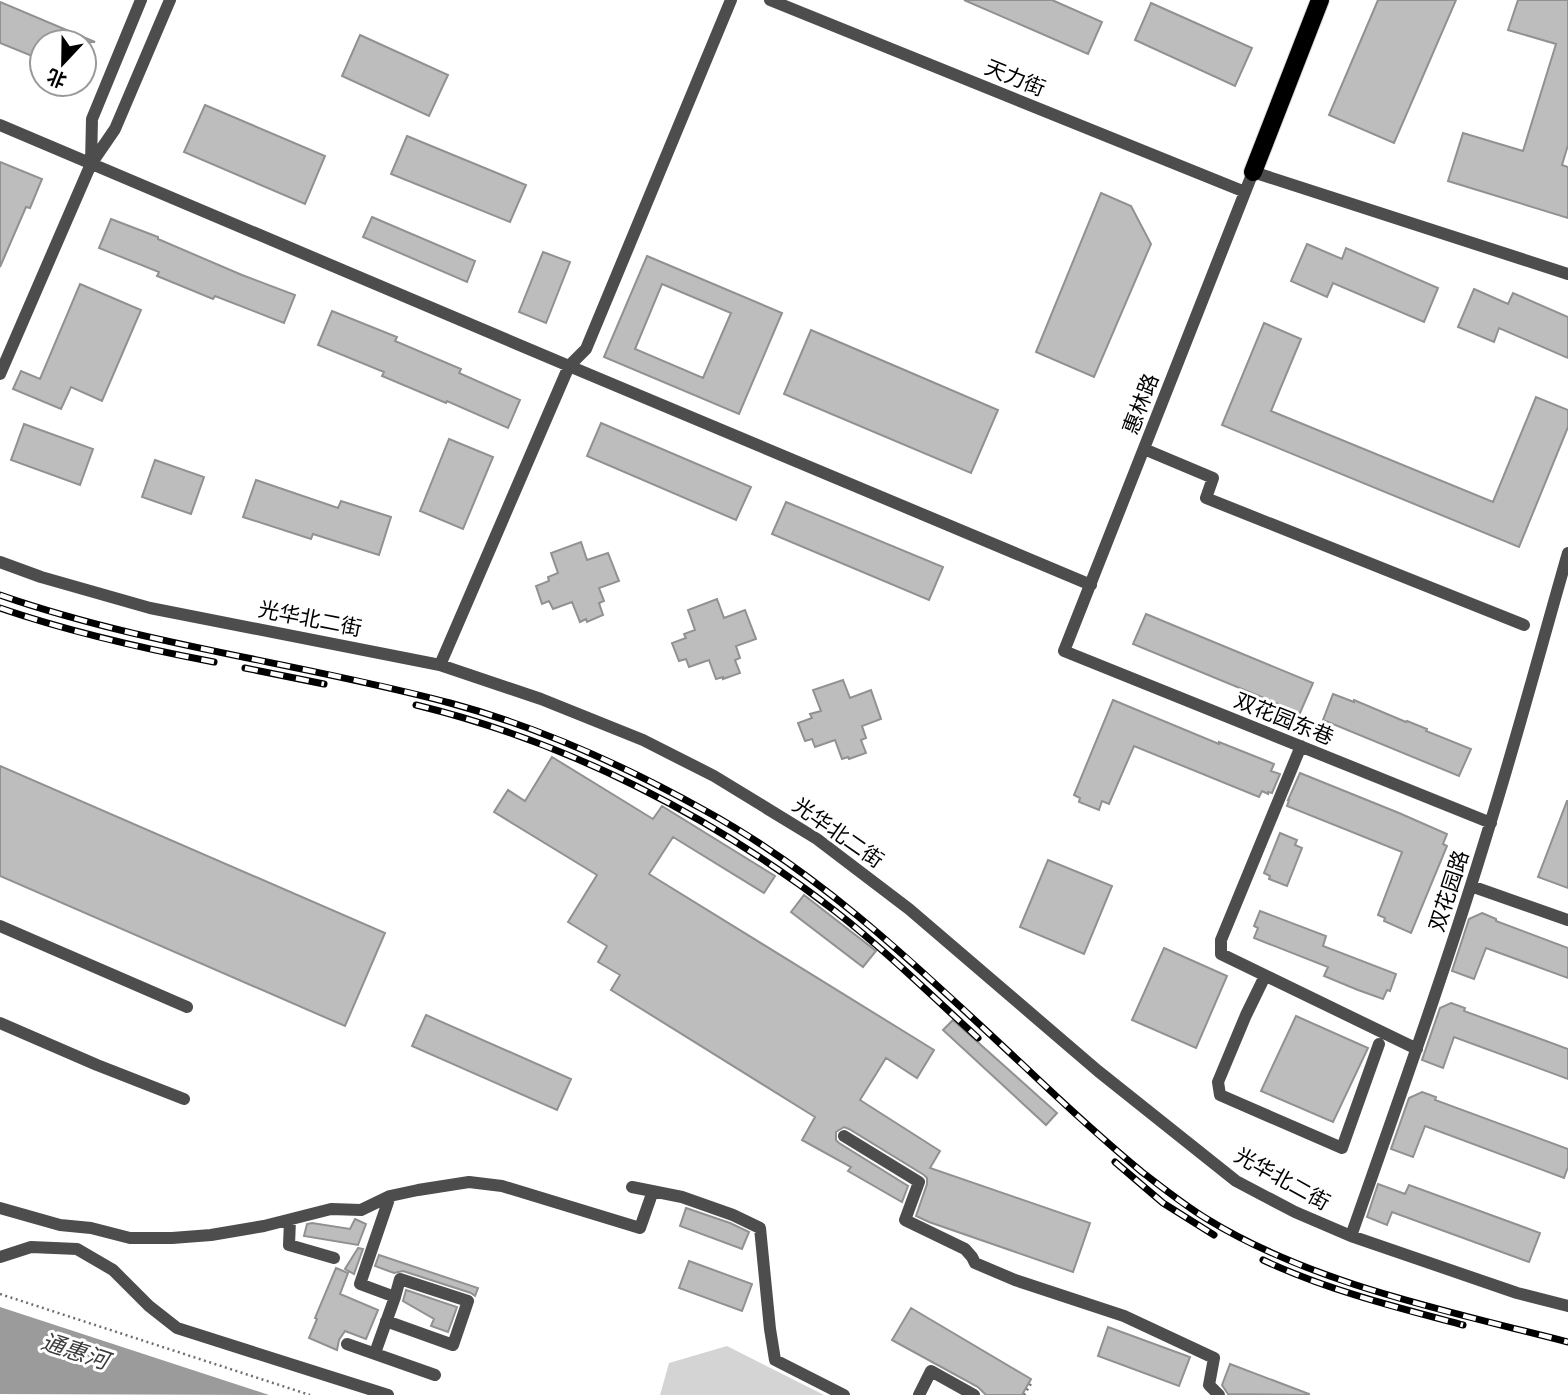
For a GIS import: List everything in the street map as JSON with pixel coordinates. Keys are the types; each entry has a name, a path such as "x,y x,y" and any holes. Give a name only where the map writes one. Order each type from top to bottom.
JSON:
{"main road":[{"path":"1253,172 1320,0"}],"street":[{"path":"91,164 92,119 141,0"},
{"path":"0,374 91,164 115,129 170,0"},
{"path":"440,665 569,366 586,349 732,0"},
{"name":"天力街","path":"770,0 1245,192"},
{"path":"0,125 1091,585"},
{"path":"1253,172 1568,274"},
{"name":"惠林路","path":"1064,651 1253,172"},
{"path":"1144,449 1213,478 1206,498 1524,625"},
{"name":"双花园路","path":"1350,1236 1417,1049 1471,886 1568,553"},
{"name":"光华北二街","path":"0,562 41,577 150,608 440,665 541,699 643,740 714,776 817,839 909,909 1098,1071 1236,1181 1295,1212 1350,1236 1517,1293 1568,1306"},
{"name":"双花园东巷","path":"1064,651 1491,823"},
{"path":"1301,746 1221,940 1221,954 1417,1049"},
{"path":"1471,886 1568,920"},
{"path":"0,926 187,1007"},
{"path":"1265,975 1217,1082 1220,1095 1342,1148 1379,1044"},
{"path":"0,1023 184,1099"},
{"path":"844,1136 919,1182 905,1220 965,1249 975,1263 1015,1280 1124,1316 1214,1358 1209,1385 1219,1395"},
{"path":"0,1208 60,1225 91,1228 130,1238 172,1238 264,1226 331,1209 361,1210 390,1196 469,1182 502,1186 640,1228 653,1191"},
{"path":"632,1187 682,1196 760,1228 775,1360 844,1395"},
{"path":"390,1196 360,1284 395,1297"},
{"path":"290,1220 289,1245 334,1258"},
{"path":"0,1257 32,1247 77,1249 113,1270 149,1306 177,1328 388,1395"},
{"path":"375,1353 400,1279 468,1301 453,1345 386,1321"},
{"path":"347,1344 435,1375"},
{"path":"919,1395 931,1371 974,1395"}],"path":[{"path":"0,1294 310,1395"},
{"path":"1024,1395 1032,1382"}],"shaded area":[{"path":"727,1346 824,1395 660,1395 669,1363"}],"water":[{"name":"通惠河","path":"0,1307 269,1395 0,1394"}],"building":[{"path":"964,0 1052,0 1102,22 1088,54"},
{"path":"1378,0 1456,0 1394,143 1329,115"},
{"path":"1518,0 1568,0 1568,145 1562,165 1568,167 1568,218 1448,181 1463,133 1523,151 1556,44 1508,30"},
{"path":"0,2 62,28 28,28 28,54 0,43"},
{"path":"1151,3 1252,48 1235,86 1135,40"},
{"path":"360,35 448,75 429,116 342,76"},
{"path":"205,105 325,156 305,204 184,152"},
{"path":"407,136 526,185 510,222 391,174"},
{"path":"0,162 42,179 30,208 26,207 0,267"},
{"path":"1101,193 1131,206 1151,244 1094,377 1036,352"},
{"path":"372,217 475,261 467,282 363,237"},
{"path":"111,219 295,295 284,323 215,296 213,299 157,276 159,272 99,248"},
{"path":"1307,244 1342,259 1346,248 1438,288 1424,322 1333,283 1327,297 1291,281"},
{"path":"543,252 570,262 546,323 519,312"},
{"path":"647,256 782,313 739,414 604,357","holes":["662,284 731,313 703,378 635,349"]},
{"path":"80,284 141,310 102,401 71,387 61,409 13,389 21,371 40,379"},
{"path":"1474,289 1508,304 1513,293 1568,317 1568,358 1499,328 1494,342 1458,327"},
{"path":"332,311 397,337 395,341 461,369 459,373 520,400 508,428 382,376 384,372 318,345"},
{"path":"1264,323 1301,339 1271,411 1493,502 1536,397 1568,410 1568,427 1519,547 1222,425"},
{"path":"811,330 998,410 971,473 784,394"},
{"path":"601,423 751,487 736,520 587,456"},
{"path":"24,424 93,449 80,485 11,460"},
{"path":"449,439 493,457 463,529 420,511"},
{"path":"155,460 204,477 191,514 142,497"},
{"path":"256,480 338,508 341,501 391,517 379,555 313,534 311,539 243,517"},
{"path":"786,502 943,567 929,600 772,534"},
{"path":"581,542 587,560 608,553 619,581 599,588 604,601 599,603 603,615 587,622 586,619 580,622 572,602 553,609 549,601 542,604 536,586 549,581 548,577 558,573 551,553"},
{"path":"717,599 724,618 745,610 756,639 736,646 740,658 735,660 740,673 723,679 716,679 709,660 689,667 686,659 679,661 672,643 686,638 684,634 695,630 688,610"},
{"path":"1146,614 1313,683 1300,713 1133,644"},
{"path":"843,680 850,698 871,690 881,719 862,726 866,738 861,740 866,753 849,759 842,759 835,740 815,747 812,739 805,741 798,723 812,718 810,714 821,711 813,690"},
{"path":"1333,694 1407,721 1471,749 1459,776 1323,720"},
{"path":"1113,700 1274,764 1271,771 1280,774 1272,793 1262,791 1259,797 1134,746 1109,804 1102,801 1099,810 1079,802 1080,798 1074,795"},
{"path":"552,757 653,819 662,806 775,876 764,893 673,837 649,874 934,1050 917,1078 886,1058 860,1100 940,1151 930,1168 1090,1223 1073,1272 916,1216 927,1184 924,1175 844,1127 836,1132 836,1140 839,1143 908,1186 902,1202 848,1171 851,1167 802,1140 815,1117 611,990 620,975 598,962 607,946 568,922 597,875 494,812 508,790 525,801"},
{"path":"0,766 385,933 345,1026 0,876"},
{"path":"1300,773 1447,834 1443,844 1447,846 1411,933 1384,921 1385,918 1378,915 1402,852 1287,806"},
{"path":"1568,801 1568,888 1538,877"},
{"path":"1280,833 1297,840 1295,845 1302,848 1287,886 1269,879 1270,876 1264,873"},
{"path":"1048,860 1112,886 1084,954 1020,927"},
{"path":"804,895 876,951 863,967 791,912"},
{"path":"1260,911 1326,936 1323,946 1396,974 1390,991 1387,990 1383,999 1358,990 1324,976 1328,967 1254,938 1258,928 1254,926"},
{"path":"1482,913 1496,921 1568,948 1568,978 1486,948 1474,979 1452,971 1469,919"},
{"path":"1164,948 1227,976 1196,1048 1132,1020"},
{"path":"1451,1003 1465,1008 1464,1011 1568,1049 1568,1079 1454,1037 1443,1068 1422,1060 1440,1008"},
{"path":"426,1015 571,1079 557,1110 412,1046"},
{"path":"1296,1016 1368,1048 1333,1122 1261,1091"},
{"path":"953,1020 1057,1113 1046,1125 943,1030"},
{"path":"1422,1092 1436,1097 1435,1100 1568,1149 1568,1167 1564,1178 1425,1126 1413,1157 1391,1149 1409,1098"},
{"path":"1378,1184 1405,1194 1409,1185 1540,1233 1529,1262 1392,1212 1387,1225 1367,1217"},
{"path":"686,1208 749,1232 742,1249 680,1226"},
{"path":"355,1219 366,1224 358,1245 304,1236 307,1224 350,1229"},
{"path":"358,1248 363,1249 354,1274 345,1269"},
{"path":"379,1255 478,1288 475,1296 403,1271 394,1273 375,1266"},
{"path":"689,1261 752,1284 742,1311 679,1288"},
{"path":"336,1268 348,1273 340,1294 378,1310 366,1339 345,1331 337,1350 309,1338"},
{"path":"406,1290 457,1307 448,1332 431,1326 434,1319 403,1301"},
{"path":"911,1308 1031,1379 1022,1395 986,1395 978,1387 892,1340"},
{"path":"1108,1327 1190,1357 1179,1386 1098,1356"},
{"path":"1230,1364 1309,1395 1228,1394 1222,1385"}],"railway":[{"path":"0,595 111,628 450,703 516,724 612,763 673,793 748,836 832,895 910,961 1142,1172 1207,1219 1248,1242 1336,1278 1429,1307 1568,1342"},
{"path":"0,608 106,639 214,662"},
{"path":"245,668 324,684"},
{"path":"416,705 528,739 583,761 636,786 739,844 788,876 854,926 978,1038"},
{"path":"1115,1162 1163,1203 1214,1235"},
{"path":"1263,1260 1336,1289 1463,1325"}]}
